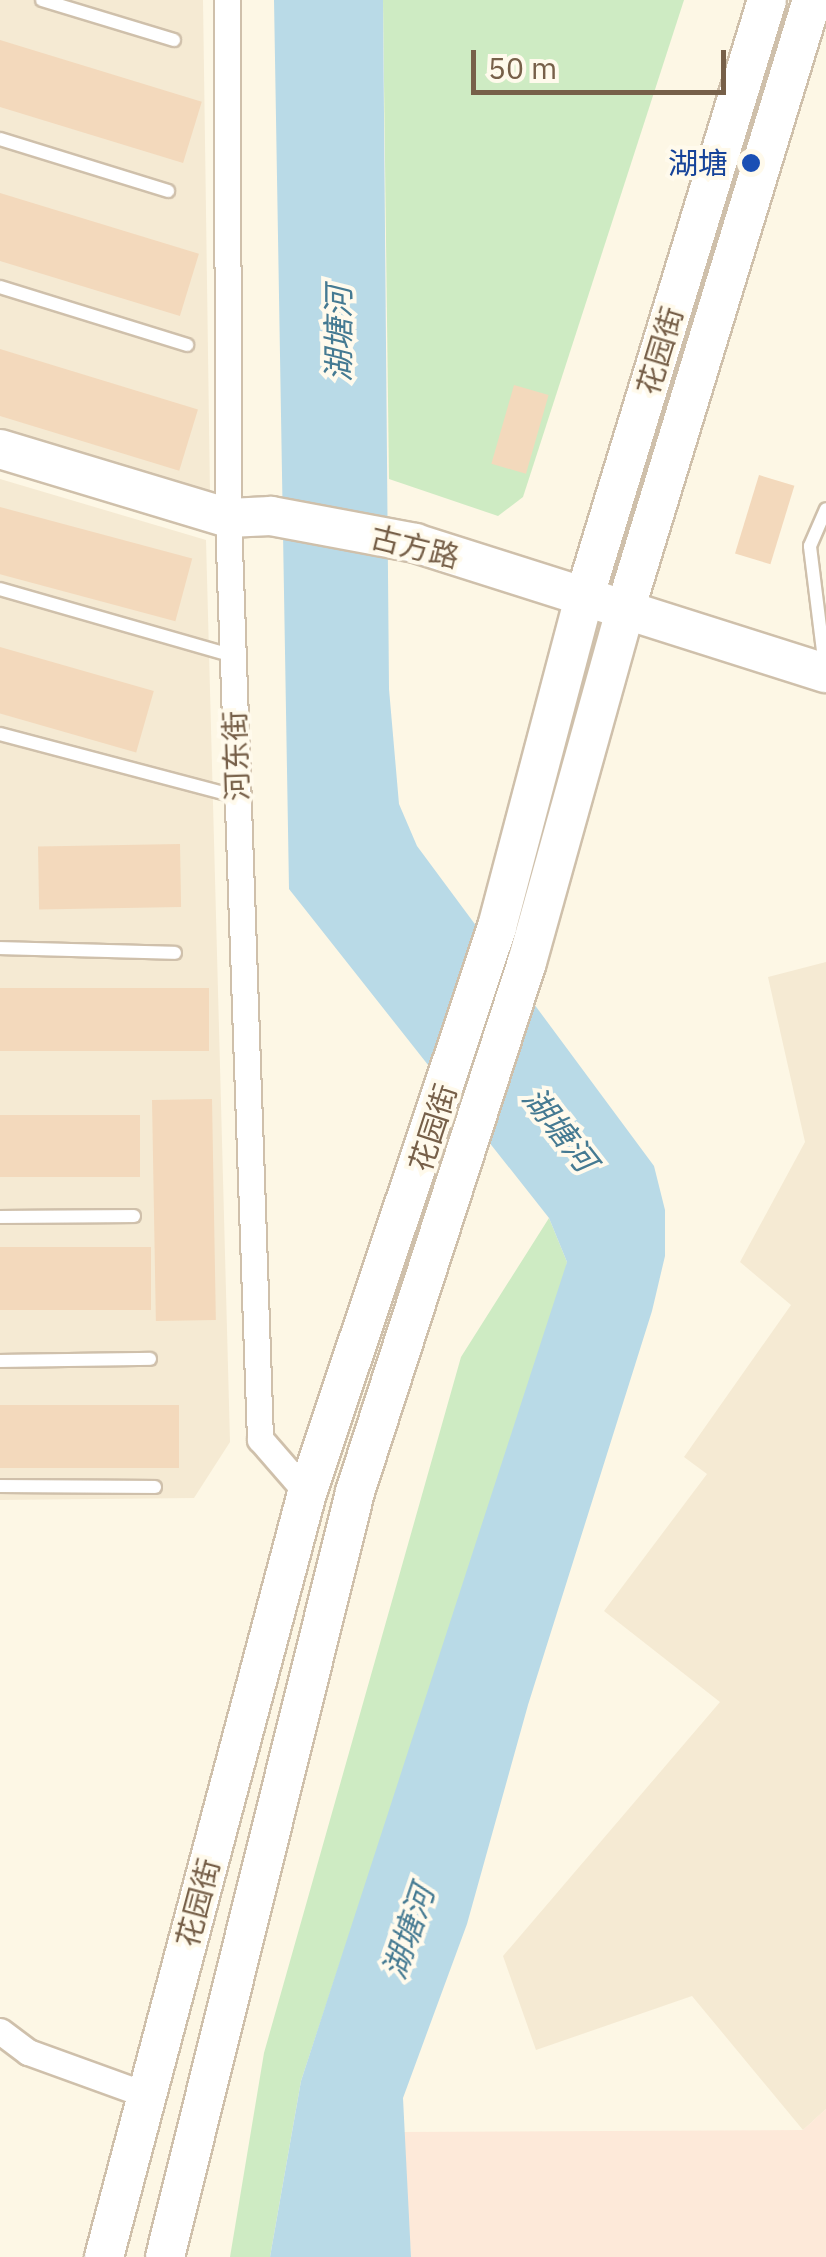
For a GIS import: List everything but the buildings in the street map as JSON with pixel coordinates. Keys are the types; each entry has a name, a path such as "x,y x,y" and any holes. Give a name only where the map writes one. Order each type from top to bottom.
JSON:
{"main road":[{"name":"花园街","path":"104,2257 307,1494 424,1158 496,927 584,598 767,0"},
{"name":"花园街","path":"165,2257 355,1492 526,962 625,610 812,0"},
{"name":"古方路","path":"0,450 228,518 272,516 415,543 826,672"}],"street":[{"name":"河东街","path":"227,0 228,518 260,1438 307,1494"},
{"path":"0,2031 28,2052 147,2095"}],"lane":[{"path":"42,0 174,40"},
{"path":"0,139 168,191"},
{"path":"0,288 187,345"},
{"path":"826,509 810,546 826,672"},
{"path":"0,589 233,656"},
{"path":"0,734 238,797"},
{"path":"0,948 176,953"},
{"path":"0,1217 134,1216"},
{"path":"0,1360 150,1359"},
{"path":"0,1486 156,1487"}],"shaded area":[{"path":"0,0 203,0 210,494 0,429"},
{"path":"0,479 206,540 230,1442 194,1498 0,1500"},
{"path":"826,962 826,2109 803,2130 692,1996 536,2050 503,1956 720,1702 604,1611 707,1474 684,1457 791,1305 740,1262 805,1142 768,977"},
{"path":"826,2109 826,2257 411,2257 402,2132 803,2130"}],"green space":[{"path":"383,0 684,0 523,497 498,516 389,479"},
{"path":"549,1218 567,1262 564,1283 301,2081 270,2257 230,2257 264,2053 461,1357"}],"water":[{"name":"湖塘河","path":"274,0 383,0 389,689 399,804 417,846 654,1166 665,1210 665,1256 652,1311 528,1705 467,1924 403,2098 411,2257 270,2257 301,2081 567,1262 549,1218 289,889"}],"place":[{"name":"湖塘","path":"751,163"}]}
